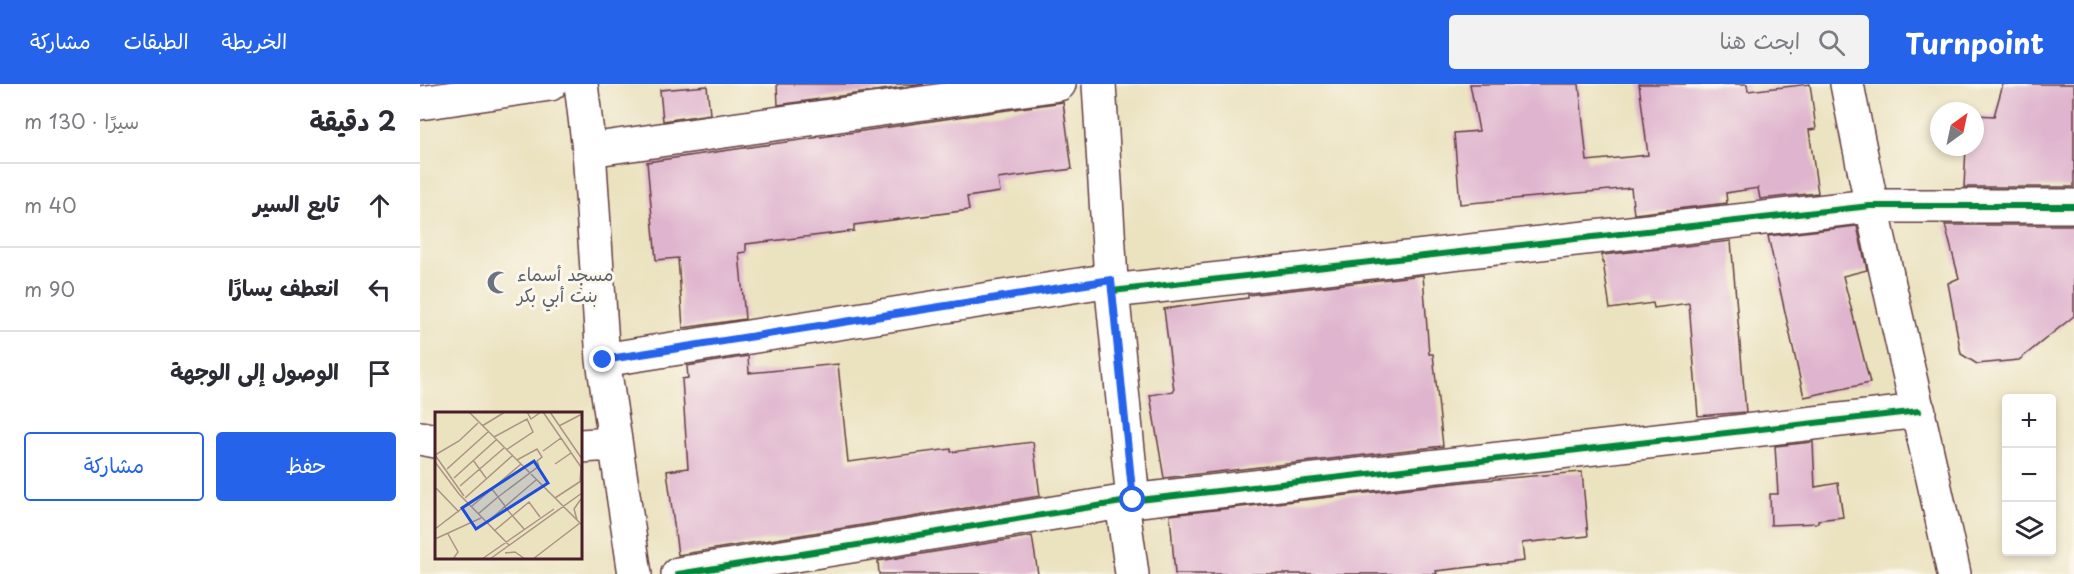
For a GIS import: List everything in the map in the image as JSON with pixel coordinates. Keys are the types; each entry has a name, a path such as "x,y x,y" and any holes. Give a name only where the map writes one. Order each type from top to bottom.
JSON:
{"street":[{"path":"420,103 550,84"},
{"path":"581,84 589,150 603,360 634,574"},
{"path":"589,150 1059,84"},
{"path":"1099,84 1132,574"},
{"path":"1847,84 1870,206 1919,411 1954,574"},
{"path":"603,360 1112,286 1870,206 2074,206"},
{"path":"678,574 1128,501 1919,411"},
{"path":"420,438 435,441"},
{"path":"582,446 614,444"}],"building":[{"path":"777,84 924,84 778,105"},
{"path":"1470,84 1579,84 1587,161 1648,155 1639,84 1747,84 1748,91 1810,84 1816,129 1809,130 1818,193 1760,199 1758,188 1726,193 1727,203 1634,214 1631,188 1460,204 1454,133 1479,131"},
{"path":"2003,84 2074,84 2074,187 1964,187 1966,156 1984,156 1984,115 1994,116"},
{"path":"707,86 710,114 663,121 660,90"},
{"path":"1063,102 1072,169 998,179 1000,192 967,197 969,210 854,225 854,231 746,244 746,252 739,253 745,319 683,328 678,258 656,260 647,162"},
{"path":"1945,225 2074,225 2074,316 2019,360 1977,364 1961,354 1948,283 1959,278"},
{"path":"1857,226 1867,270 1843,276 1870,383 1804,397 1768,236"},
{"path":"1731,241 1746,412 1698,416 1689,303 1654,308 1653,303 1610,309 1602,255"},
{"path":"1423,275 1429,354 1433,354 1443,446 1164,478 1150,395 1174,391 1164,309 1248,298 1248,295"},
{"path":"748,356 749,373 838,364 848,462 951,449 951,452 1033,442 1040,496 678,555 667,471 688,468 682,379 688,378 687,366"},
{"path":"1813,442 1815,487 1838,483 1843,517 1818,520 1818,523 1771,525 1770,494 1778,494 1775,446"},
{"path":"1582,472 1588,536 1522,543 1524,561 1436,571 1437,574 1175,574 1170,515 1473,481"},
{"path":"1032,536 1038,574 879,574 878,561"}],"cycle path":[{"path":"1112,291 1870,206 2074,206"},
{"path":"678,574 1122,502 1919,411"}],"place":[{"name":"مسجد أسماء بنت أبي بكر","path":"499,283"}],"route":[{"path":"603,360 1111,280 1133,500"}]}
